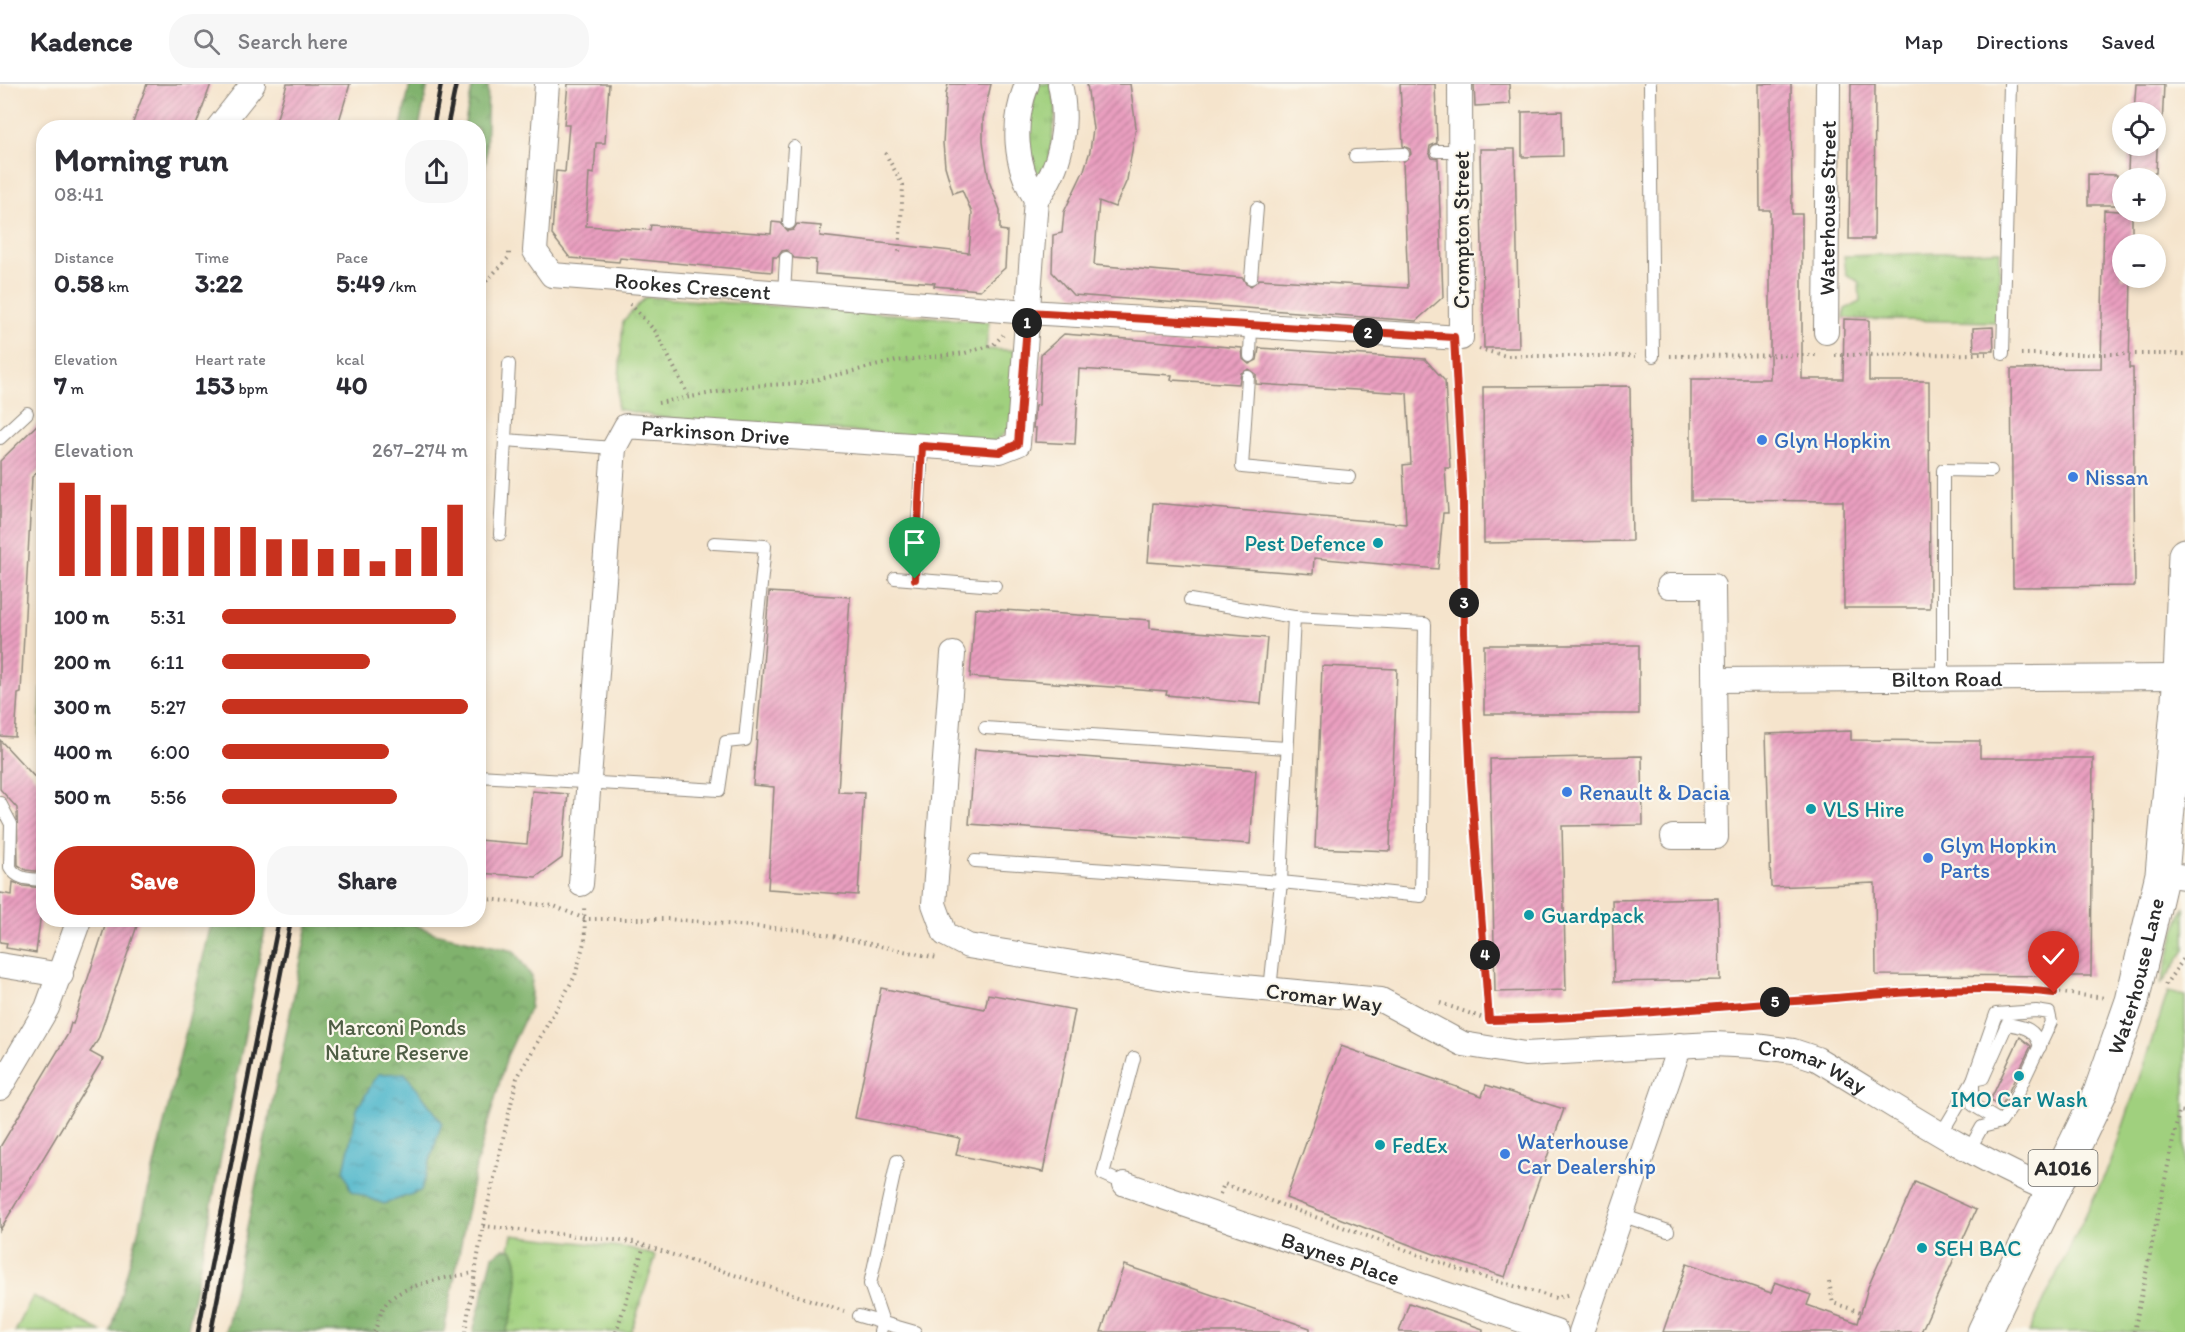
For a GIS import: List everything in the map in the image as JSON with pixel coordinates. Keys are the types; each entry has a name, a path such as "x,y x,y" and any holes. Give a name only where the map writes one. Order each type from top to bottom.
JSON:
{"main road":[{"name":"Waterhouse Lane","path":"1984,1332 2100,1093 2173,875 2185,555"}],"street":[{"path":"224,120 253,84"},
{"name":"Rookes Crescent","path":"547,84 535,251 552,274 605,281 1028,312"},
{"path":"1027,84 1017,126 1018,155 1025,182 1036,199"},
{"name":"Parkinson Drive","path":"581,884 614,448 626,426 1000,452 1018,444 1036,199 1049,183 1059,158 1064,101 1060,84"},
{"name":"Crompton Street","path":"1028,312 1249,320 1461,338 1449,151 1460,84"},
{"name":"Waterhouse Street","path":"1826,332 1828,84"},
{"path":"1669,586 1713,586 1716,837 1673,837"},
{"name":"Cromar Way","path":"953,654 934,904 945,934 968,946 1089,968 1270,990 1381,1000 1463,1044 1525,1054 1680,1045 1755,1046 1793,1051 1817,1059 1969,1150 2052,1191"},
{"name":"Bilton Road","path":"1714,680 2180,677"},
{"path":"0,1088 47,1008 77,927"},
{"path":"0,965 61,975"},
{"path":"1581,1332 1680,1045"},
{"name":"Baynes Place","path":"1125,1185 1556,1332"}],"lane":[{"path":"1650,84 1653,356"},
{"path":"2003,354 2010,84"},
{"path":"789,223 794,147"},
{"path":"1355,156 1403,154"},
{"path":"1251,278 1257,208"},
{"path":"784,294 786,258"},
{"path":"1249,320 1250,356"},
{"path":"500,534 509,364"},
{"path":"1248,377 1242,467 1349,477"},
{"path":"0,438 27,413"},
{"path":"505,440 614,448"},
{"path":"915,579 922,446"},
{"path":"1943,678 1943,470 1991,471"},
{"path":"486,776 719,790 726,742 745,740 765,546 714,543"},
{"path":"895,578 995,586"},
{"path":"975,861 1281,882 1421,896 1425,624 1294,617 1190,600"},
{"path":"1270,990 1281,882 1294,617"},
{"path":"985,728 1287,748"},
{"path":"0,803 11,824 10,867 17,876 36,879"},
{"path":"1941,1134 1973,1080 1996,1014 2036,1011 2049,1013 2051,1022 2040,1047 2001,1122 1982,1127 1969,1150"},
{"path":"1973,1080 1983,1078 2007,1024 2027,1028 2037,1035 2040,1047"},
{"path":"1125,1185 1103,1174 1134,1058"},
{"path":"1973,1080 1973,1105 2001,1122"},
{"path":"881,1327 870,1284 897,1161"},
{"path":"1621,1215 1668,1231"},
{"path":"859,1316 881,1327 915,1332"}],"path":[{"path":"885,153 903,185 899,253"},
{"path":"486,281 509,257 510,246"},
{"path":"605,281 650,323 688,396"},
{"path":"626,426 641,408 688,396 750,386 802,383 896,361 965,353 993,345 1028,312"},
{"path":"1454,337 1463,499 1464,633 1470,758 1489,1020 1586,1018 1873,995 2009,987 2132,1000"},
{"path":"465,1332 483,1226 517,1078 575,976 585,939 585,919 554,906 486,899"},
{"path":"2134,1332 2179,1111 2185,1112"},
{"path":"1212,1214 1224,1184 1472,1274 1556,1298 1572,1292"},
{"path":"483,1226 634,1242 859,1316"},
{"path":"616,1332 644,1246"},
{"path":"374,1332 385,1305 398,1293 440,1278 474,1273"},
{"path":"1829,1282 1833,1303 1861,1312"}],"green space":[{"path":"410,84 428,84 420,120 402,120"},
{"path":"473,84 488,84 486,160 486,120 465,120"},
{"path":"1036,84 1051,84 1056,108 1049,163 1035,179 1027,144"},
{"path":"2000,251 1999,322 1844,319 1845,309 1860,302 1859,282 1846,274 1844,256"},
{"path":"646,297 989,321 986,349 1024,351 1018,422 995,442 664,418 617,409 623,321"},
{"path":"2185,906 2185,950 2161,985 2175,931"},
{"path":"210,927 266,927 187,1332 111,1332 142,1217"},
{"name":"Marconi Ponds Nature Reserve","path":"308,927 420,927 434,933 514,951 532,977 530,1007 507,1056 476,1166 444,1332 226,1332"},
{"path":"2168,992 2185,996 2185,1332 2029,1332 2111,1162"},
{"path":"512,1235 629,1248 656,1256 631,1332 490,1332"},
{"path":"503,1249 512,1249 518,1267 515,1301 506,1332 473,1332 493,1256"},
{"path":"33,1296 103,1332 15,1332"}],"water":[{"path":"405,1073 442,1122 421,1191 384,1204 351,1191 344,1171 357,1109 378,1074"}],"building":[{"path":"147,84 211,84 198,120 134,120"},
{"path":"287,84 350,84 339,120 276,120"},
{"path":"568,84 609,84 605,143 596,143 594,174 589,173 586,226 650,230 651,225 771,234 772,222 781,223 788,231 793,230 797,224 821,226 820,236 969,253 972,213 962,190 953,193 945,166 943,143 946,93 948,84 991,84 983,119 983,141 989,181 1000,210 1000,230 1007,231 1005,268 980,290 934,286 935,283 815,274 816,260 794,258 787,250 782,251 778,257 773,257 772,272 620,258 619,262 570,258 552,235 556,171 565,172 569,125 564,125"},
{"path":"1087,84 1130,84 1136,127 1127,180 1115,207 1099,201 1094,265 1243,278 1246,284 1251,286 1259,279 1408,288 1403,162 1411,154 1410,149 1403,146 1400,84 1435,84 1437,143 1430,146 1429,152 1432,158 1438,159 1443,297 1416,321 1073,295 1052,272 1053,235 1062,233 1064,212 1084,170 1090,151 1093,129"},
{"path":"1474,84 1509,84 1510,104 1475,106"},
{"path":"1759,84 1791,84 1792,214 1802,214 1802,379 1843,379 1844,319 1869,320 1869,381 1929,381 1930,608 1844,608 1843,501 1691,500 1691,379 1770,379 1770,210 1760,210"},
{"path":"1851,84 1875,84 1874,239 1849,239"},
{"path":"2136,84 2164,84 2163,102 2135,102"},
{"path":"1562,111 1563,156 1522,157 1522,112"},
{"path":"1480,149 1515,149 1519,348 1484,348"},
{"path":"2129,156 2157,156 2156,168 2128,168"},
{"path":"2088,174 2112,175 2112,205 2088,205"},
{"name":"Nissan","path":"2104,210 2112,211 2112,222 2132,222 2132,234 2112,234 2112,288 2131,288 2129,368 2133,368 2135,586 2013,587 2011,369 2101,368"},
{"path":"1993,327 1994,351 1974,351 1973,328"},
{"path":"1064,334 1242,348 1243,359 1249,364 1257,360 1259,348 1425,359 1445,381 1450,468 1445,468 1448,513 1443,513 1438,569 1314,558 1313,574 1148,562 1153,503 1406,524 1403,465 1411,464 1407,393 1256,384 1256,374 1249,369 1241,373 1239,384 1171,380 1172,375 1079,369 1075,444 1035,442 1036,428 1033,428 1035,406 1039,405 1041,354"},
{"path":"1630,386 1632,541 1484,543 1483,387"},
{"path":"36,426 36,473 32,477 21,693 18,694 15,737 0,736 0,461"},
{"path":"769,592 850,597 838,792 864,793 858,895 768,889 774,787 753,785"},
{"path":"975,608 1150,620 1150,628 1267,638 1261,704 1166,695 1167,691 970,677"},
{"path":"1484,645 1639,645 1639,714 1484,714"},
{"path":"1322,666 1397,669 1390,851 1315,848"},
{"path":"1851,731 1851,740 1980,741 1980,758 2093,758 2091,976 1876,975 1875,883 1771,887 1766,734"},
{"path":"0,740 36,778 36,871 26,870 18,865 17,808 0,789"},
{"path":"975,749 1256,770 1250,844 969,824"},
{"path":"1642,756 1643,825 1562,826 1566,990 1495,992 1490,759"},
{"path":"532,791 568,794 562,858 536,877 486,874 486,841 527,844"},
{"path":"13,882 36,887 36,927 39,927 36,953 6,948 7,943 0,942 0,893 12,895"},
{"path":"1718,898 1720,980 1614,982 1612,900"},
{"path":"105,927 137,927 98,1040 90,1052 103,1059 0,1230 0,1147 68,1034 71,1023 73,1024"},
{"path":"881,988 985,1009 988,994 1075,1010 1043,1172 956,1155 960,1138 855,1118"},
{"path":"2020,1037 2031,1046 2001,1107 1990,1101"},
{"path":"1341,1046 1482,1096 1486,1085 1564,1109 1505,1277 1434,1254 1286,1198"},
{"path":"1915,1182 1976,1210 1921,1332 1663,1332 1687,1263 1771,1293 1775,1282 1811,1295 1807,1305 1858,1323 1868,1287"},
{"path":"1124,1265 1310,1328 1310,1332 1101,1332"},
{"path":"1409,1303 1483,1329 1483,1332 1399,1332"}],"railway":[{"path":"434,120 441,84"},
{"path":"449,120 456,84"},
{"path":"198,1332 278,927"},
{"path":"211,1332 290,927"}],"place":[{"name":"Glyn Hopkin","path":"1762,440"},
{"name":"Nissan","path":"2073,477"},
{"name":"Pest Defence","path":"1378,543"},
{"name":"Renault & Dacia","path":"1567,792"},
{"name":"VLS Hire","path":"1811,809"},
{"name":"Glyn Hopkin Parts","path":"1928,858"},
{"name":"Guardpack","path":"1529,915"},
{"name":"IMO Car Wash","path":"2019,1076"},
{"name":"FedEx","path":"1380,1145"},
{"name":"Waterhouse Car Dealership","path":"1505,1154"},
{"name":"SEH BAC","path":"1922,1248"}],"route":[{"path":"915,579 922,446 1000,452 1018,444 1028,312 1454,337 1463,499 1464,633 1471,781 1489,1020 1586,1018 1873,995 2009,987 2054,993"}]}
